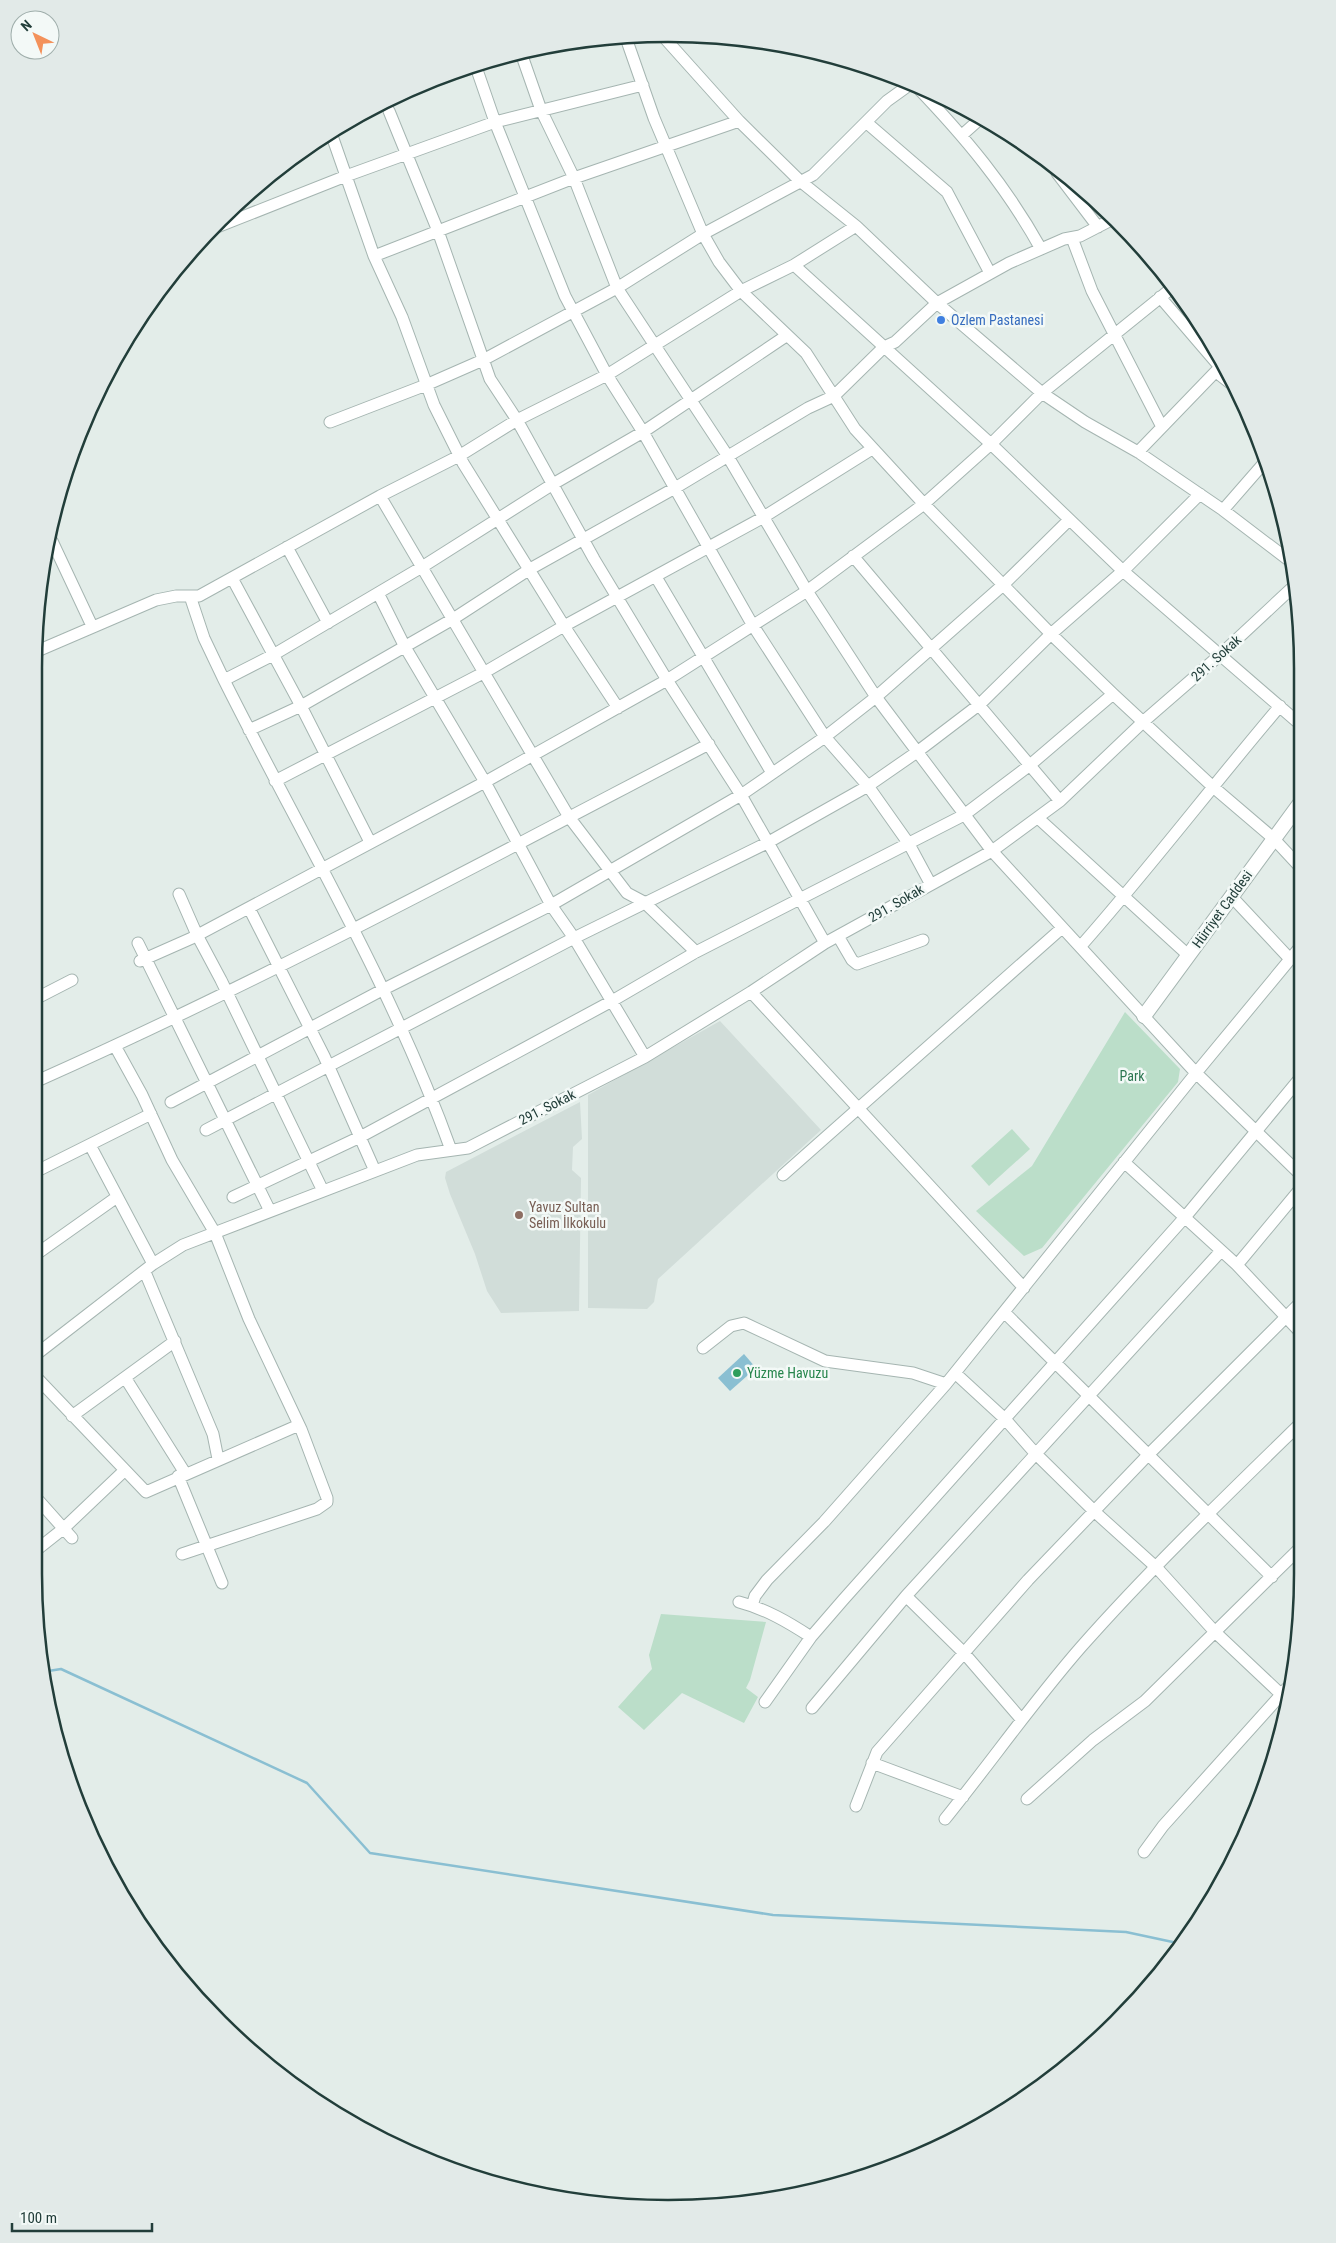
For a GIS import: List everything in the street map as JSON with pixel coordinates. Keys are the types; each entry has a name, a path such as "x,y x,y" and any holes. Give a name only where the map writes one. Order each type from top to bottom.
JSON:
{"street":[{"path":"669,42 738,121 800,181 856,226 937,303 1042,393 1085,422 1138,452 1223,510 1283,555"},
{"path":"628,44 665,147 703,234 719,262 741,291 786,336 806,353 855,429 924,504 1051,634 1113,694 1212,786 1273,838 1294,860"},
{"path":"523,60 541,110 574,178 617,288 726,455 807,591 876,697 992,851 1196,1073 1294,1168"},
{"path":"478,73 494,122 573,312 607,375 643,432 752,624 825,737 868,786 908,844 930,883"},
{"path":"231,222 346,176 494,122 643,86"},
{"path":"330,422 426,385 483,360 617,288 703,234 813,175 887,101 905,89"},
{"path":"929,100 962,135 1008,194 1041,249"},
{"path":"389,112 438,231 490,378 517,420 667,680 741,796 825,943"},
{"path":"374,256 525,196 738,121"},
{"path":"867,123 947,192 990,273"},
{"path":"962,135 975,123"},
{"path":"333,140 374,256 402,317 434,405 459,456 564,626 618,708"},
{"path":"1074,193 1098,227"},
{"path":"249,730 301,706 405,647 453,619 530,569 675,488 726,455 834,396 884,347 894,342 937,303 990,273 1041,249 1080,236 1106,223"},
{"path":"43,648 156,600 199,596 380,496 459,456 517,420 607,375 741,291 794,265 856,226"},
{"path":"1072,238 1092,291 1162,427"},
{"path":"794,265 991,444 1122,571 1294,719"},
{"path":"143,960 197,935 533,756 667,680 752,624 807,591 924,504 991,444 1042,393 1167,292"},
{"path":"1160,297 1213,361"},
{"path":"224,680 273,655 328,623 422,567 553,484 643,432 786,336"},
{"path":"1138,452 1218,369"},
{"path":"275,781 435,699 762,518 872,449"},
{"path":"1223,510 1260,467"},
{"path":"206,1130 644,902 767,843 868,786 917,752 980,704 1051,634 1122,571 1200,494"},
{"path":"380,496 569,817 628,893 644,902 696,952"},
{"path":"171,1102 384,989 551,905 741,796 772,772 825,737 876,697 1003,585 1069,520"},
{"path":"55,547 92,626"},
{"path":"287,547 328,623"},
{"path":"853,556 1060,801"},
{"path":"656,576 772,772"},
{"path":"232,578 301,706 370,842"},
{"name":"291. Sokak","path":"42,1351 149,1268 183,1245 417,1155 468,1148 645,1057 752,992 825,943 930,883 992,851 1060,801 1144,721 1220,655 1289,591"},
{"path":"378,593 405,647 485,782 551,905 574,938 645,1057"},
{"path":"190,596 204,638 224,680 275,781 355,928 384,989 432,1097 451,1150"},
{"path":"233,1197 360,1137 612,1001 696,952 964,815 1030,765 1113,694"},
{"path":"1080,947 1124,897 1212,786 1280,706"},
{"path":"42,1079 115,1046 278,967 709,744"},
{"name":"Hürriyet Caddesi","path":"1144,1016 1294,811"},
{"path":"1038,818 1188,955"},
{"path":"179,894 274,1094 310,1161 323,1191"},
{"path":"1231,896 1290,959"},
{"path":"248,908 328,1065 375,1171"},
{"path":"784,1175 1062,928"},
{"path":"838,936 852,960 857,964 923,940"},
{"path":"138,943 143,960 176,1017 270,1211"},
{"path":"752,1606 755,1596 767,1580 824,1522 946,1384 1294,954"},
{"path":"42,995 72,980"},
{"path":"752,992 1024,1288"},
{"path":"115,1046 151,1114 172,1160 215,1232 249,1319 299,1425 327,1502 317,1509 182,1554"},
{"path":"765,1702 811,1637 1186,1216 1294,1085"},
{"path":"42,1169 151,1114"},
{"path":"90,1145 117,1197 149,1268 175,1341 213,1434 218,1459"},
{"path":"1124,1162 1186,1216 1237,1265 1294,1326"},
{"path":"1237,1265 1294,1196"},
{"path":"42,1250 117,1197"},
{"path":"812,1708 906,1596 1221,1251"},
{"path":"856,1806 877,1752 1028,1580 1148,1455 1294,1309"},
{"path":"1004,1312 1272,1577"},
{"path":"703,1348 731,1326 744,1323 825,1361 913,1373 946,1384"},
{"path":"72,1416 126,1379 175,1341"},
{"path":"955,1373 1005,1419 1035,1453 1095,1512 1157,1568 1214,1632 1282,1692"},
{"path":"126,1379 182,1475 206,1547 222,1583"},
{"path":"42,1383 146,1492 299,1425"},
{"path":"945,1819 1021,1719 1082,1647 1209,1513 1294,1430"},
{"path":"42,1546 63,1529 125,1470"},
{"path":"42,1504 72,1538"},
{"path":"1027,1799 1093,1740 1145,1701 1294,1554"},
{"path":"906,1596 964,1654 1021,1719"},
{"path":"738,1602 779,1617 811,1637"},
{"path":"1144,1852 1163,1826 1281,1697"},
{"path":"872,1763 963,1797"}],"shaded area":[{"path":"720,1021 821,1130 658,1279 654,1302 647,1309 588,1308 588,1095"},
{"name":"Yavuz Sultan Selim İlkokulu","path":"580,1102 582,1139 573,1147 572,1170 581,1178 579,1311 501,1313 487,1291 475,1254 450,1194 445,1178 446,1172"}],"green space":[{"name":"Park","path":"1125,1012 1180,1069 1178,1082 1042,1248 1024,1256 976,1211 1032,1166"},
{"path":"1012,1129 1030,1149 989,1186 971,1166"},
{"path":"661,1614 766,1622 750,1680 746,1688 758,1697 744,1723 682,1693 644,1730 618,1707 652,1669 649,1655"}],"water":[{"name":"Yüzme Havuzu","path":"744,1354 756,1368 730,1391 718,1378"}],"waterway":[{"path":"50,1671 61,1669 307,1783 370,1853 773,1915 1126,1932 1174,1942"}],"place":[{"name":"Ozlem Pastanesi","path":"941,320"},
{"name":"Yavuz Sultan Selim İlkokulu","path":"519,1215"},
{"name":"Yüzme Havuzu","path":"737,1373"}]}
